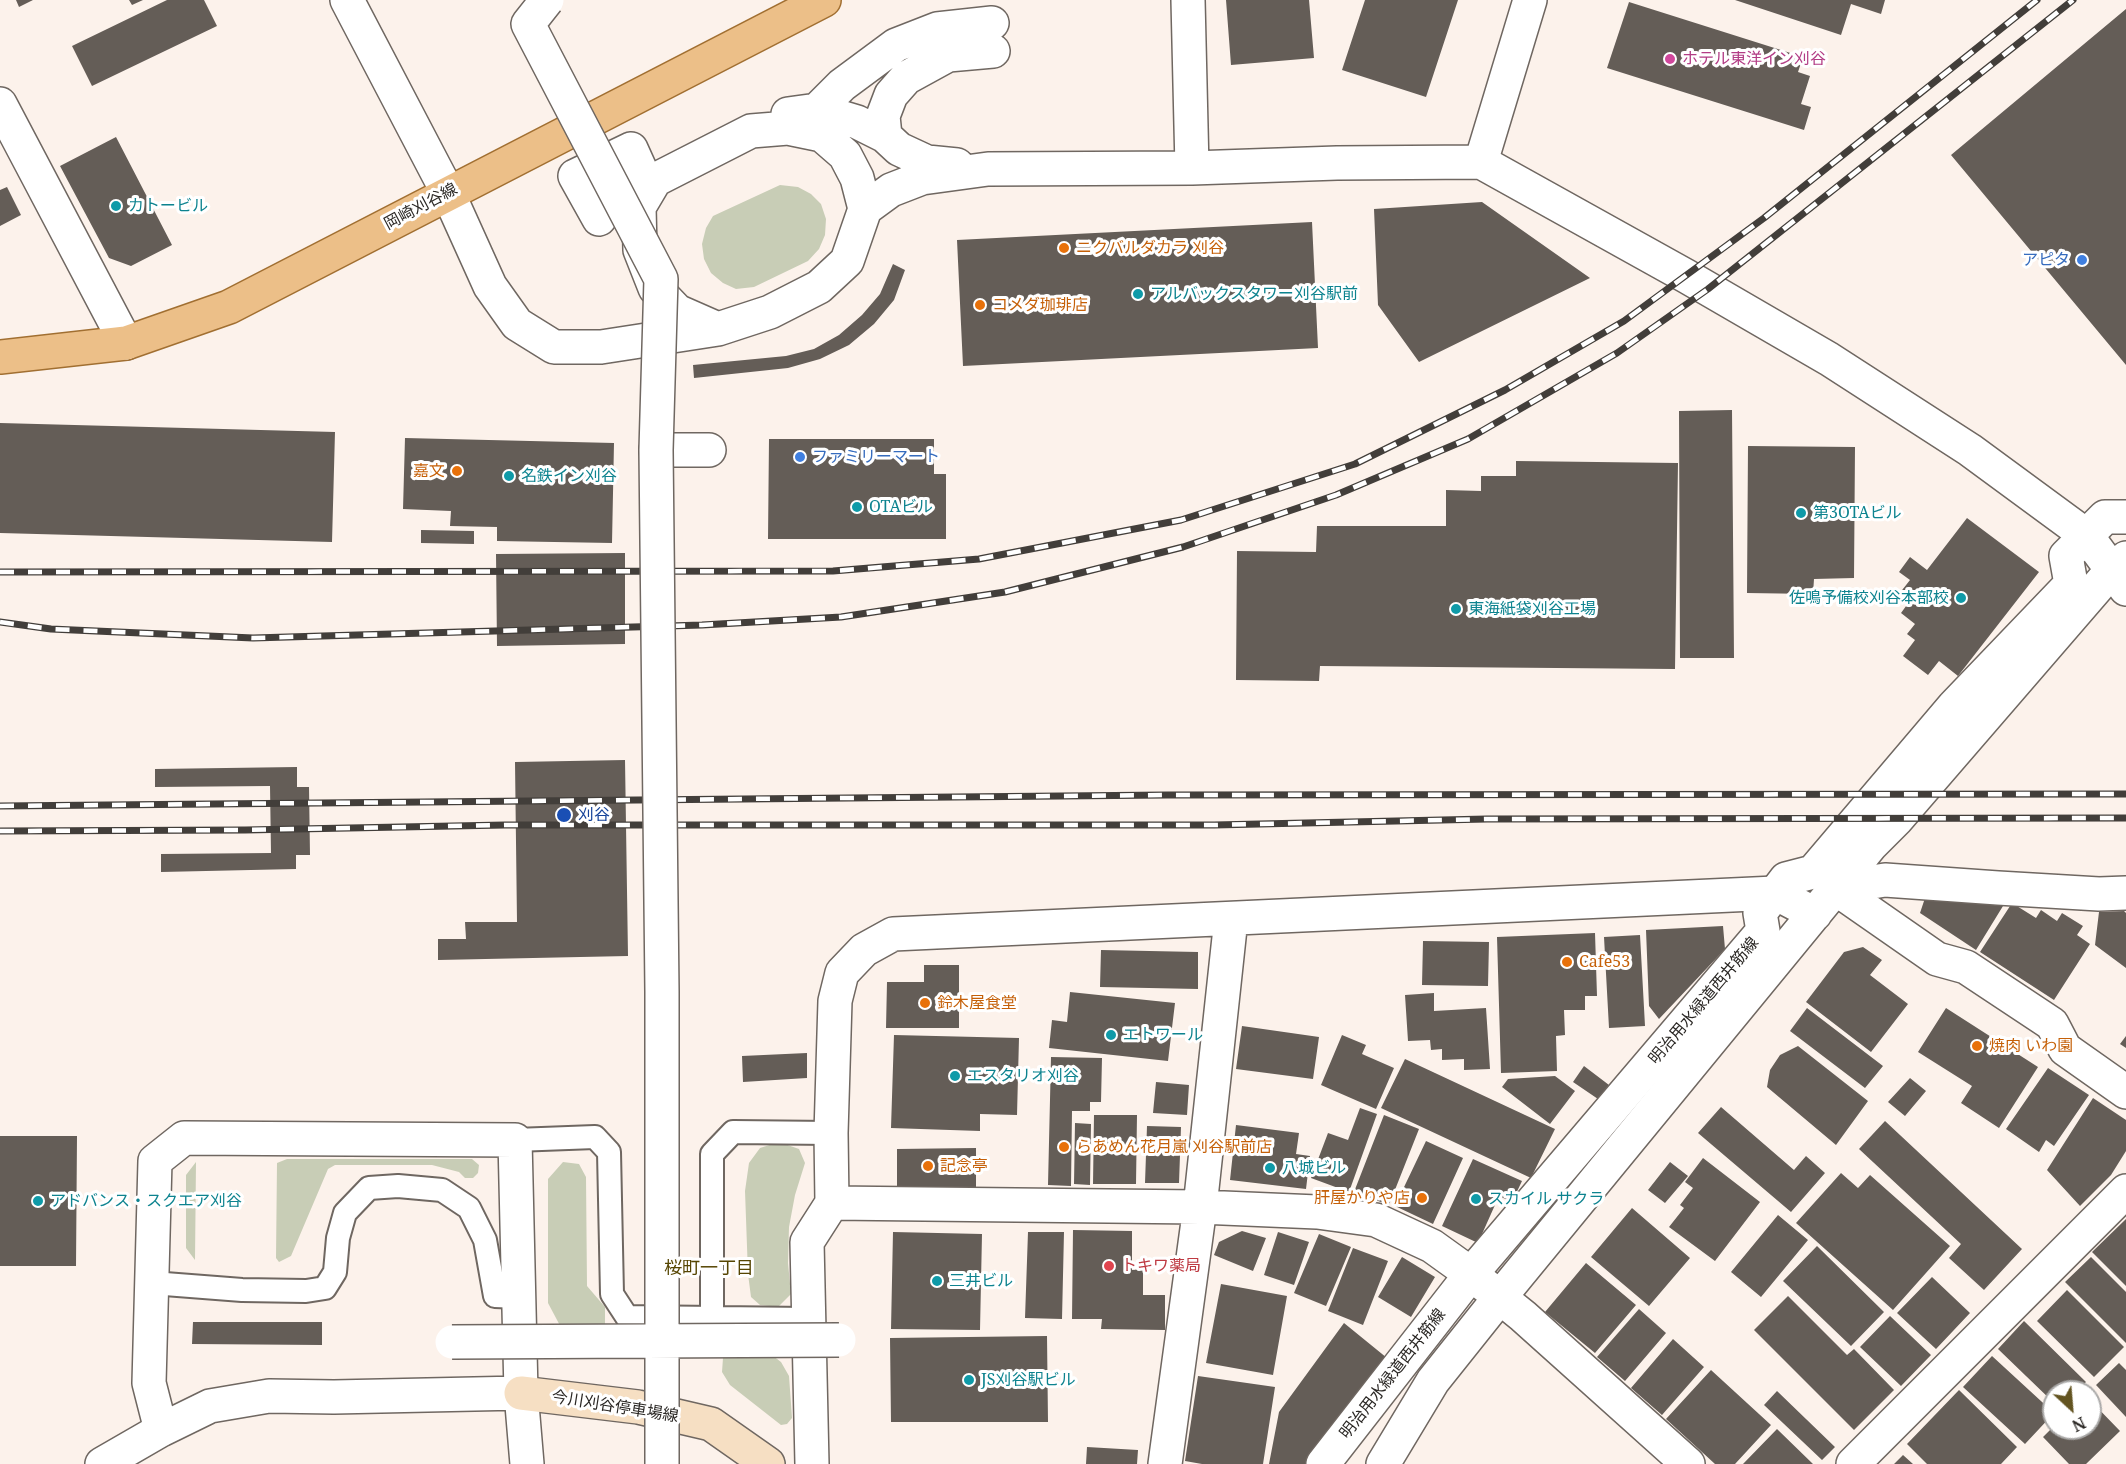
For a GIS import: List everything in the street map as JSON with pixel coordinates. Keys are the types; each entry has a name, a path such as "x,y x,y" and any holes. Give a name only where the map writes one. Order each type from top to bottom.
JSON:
{"main road":[{"name":"岡崎刈谷線","path":"0,357 126,343 229,307 824,0"},
{"name":"今川刈谷停車場線","path":"521,1393 638,1407 711,1424 768,1464"}],"street":[{"path":"347,0 448,193 490,286 517,324 554,347 601,347 718,329 770,312 819,287 848,261 866,209 891,190 922,178 988,169"},
{"path":"547,0 528,24 662,279 656,450 662,992 662,1464"},
{"path":"1188,0 1192,168"},
{"path":"1481,162 1530,0"},
{"path":"817,110 842,85 896,45 937,29 992,37 948,55 906,78 891,95 883,116 885,136"},
{"path":"0,104 126,343"},
{"path":"718,329 677,311 655,288 640,250 639,207 655,180 790,113 817,110 857,122 885,136 899,149 927,162 988,169 1192,168 1337,163 1481,162 1829,359 1970,450 2087,536 2121,572 1871,845 1835,888 1433,1381 1383,1464"},
{"path":"751,131 788,128 822,135 845,155 857,178 866,209"},
{"path":"656,450 709,450"},
{"name":"明治用水緑道西井筋線","path":"1323,1464 1471,1274 1763,932 1760,914 1786,879 1813,872 1954,706 2071,584 2066,556 2106,517 2126,517"},
{"path":"1835,888 1886,879 2099,894 2126,893"},
{"path":"1835,888 1937,959 1966,967 2052,1024 2065,1049 2126,1092"},
{"path":"812,1464 807,1242 832,1203 831,1133 835,1001 842,973 864,950 893,934 1775,893 1815,914"},
{"path":"1165,1464 1200,1207 1231,919"},
{"path":"161,1430 149,1383 155,1161 184,1138 515,1140 521,1393 527,1464"},
{"path":"1853,1464 2126,1191"},
{"path":"832,1203 1200,1207 1317,1212 1376,1220 1432,1246 1471,1274 1688,1464"},
{"path":"452,1342 839,1340"},
{"path":"102,1464 161,1430 210,1406 269,1396 521,1393"}],"lane":[{"path":"712,1318 712,1154 733,1132 831,1133"},
{"path":"515,1140 594,1137 609,1152 612,1294 627,1317 808,1319"},
{"path":"152,1283 242,1290 306,1291 325,1288 335,1272 338,1238 345,1213 369,1188 399,1186 442,1190 470,1208 485,1240 495,1296 519,1297"}],"green space":[{"path":"780,185 798,187 811,194 821,204 826,219 825,235 819,249 808,261 754,287 736,289 723,283 711,273 704,259 702,244 706,228 713,216"},
{"path":"779,1142 799,1149 805,1163 795,1195 789,1227 788,1263 791,1294 778,1307 760,1305 751,1297 745,1191 749,1163 760,1148"},
{"path":"287,1159 472,1159 479,1165 478,1173 473,1178 465,1178 459,1172 432,1165 335,1165 328,1169 291,1256 279,1262 276,1258 277,1163"},
{"path":"196,1162 195,1260 186,1248 186,1175"},
{"path":"563,1162 579,1164 586,1177 587,1286 605,1307 605,1325 565,1335 548,1303 548,1179"},
{"path":"768,1352 781,1362 789,1376 792,1418 787,1424 781,1425 730,1385 722,1372 723,1358 732,1353"}],"building":[{"path":"16,0 33,0 19,7"},
{"path":"129,0 143,0 132,5"},
{"path":"167,0 204,0 217,26 92,86 72,46"},
{"path":"1226,0 1309,0 1314,58 1231,65"},
{"path":"1365,0 1458,0 1426,97 1342,70"},
{"path":"1735,0 1885,0 1881,14 1851,4 1841,35"},
{"path":"1629,2 1803,57 1798,72 1810,76 1801,104 1811,107 1804,130 1607,68"},
{"name":"アピタ","path":"2126,9 2126,365 1951,155"},
{"name":"カトービル","path":"116,137 172,245 131,266 109,258 60,166"},
{"path":"7,187 21,215 0,226 0,190"},
{"path":"1482,202 1590,278 1419,362 1378,305 1374,209"},
{"name":"アルバックスタワー刈谷駅前","path":"1312,222 1318,348 963,366 957,240"},
{"path":"893,264 905,270 894,300 874,324 849,345 820,359 788,368 694,378 693,365 786,356 814,349 839,335 862,315 880,294"},
{"path":"1732,410 1734,658 1680,658 1679,411"},
{"path":"0,423 335,432 332,542 0,533"},
{"name":"名鉄イン刈谷","path":"405,438 614,443 612,543 497,541 497,527 450,526 451,511 403,509"},
{"name":"OTAビル","path":"769,439 934,439 934,474 946,474 946,539 768,539"},
{"name":"第3OTAビル","path":"1748,446 1855,447 1854,578 1814,579 1813,594 1747,593"},
{"name":"東海紙袋刈谷工場","path":"1516,461 1678,463 1675,669 1320,666 1319,681 1236,680 1237,551 1316,552 1317,526 1446,526 1446,490 1481,491 1481,476 1516,476"},
{"name":"佐鳴予備校刈谷本部校","path":"1967,518 2039,572 1958,676 1939,661 1928,675 1903,656 1915,640 1907,634 1915,624 1901,613 1909,602 1899,594 1910,580 1899,572 1910,557 1927,570"},
{"path":"421,530 474,531 474,544 421,543"},
{"path":"625,553 625,644 497,646 496,554"},
{"path":"625,760 628,956 438,960 438,939 466,939 465,922 517,922 515,762"},
{"path":"297,767 297,787 309,787 310,855 296,855 296,869 161,872 161,854 271,853 270,786 155,787 155,769"},
{"path":"1925,898 2003,906 1976,950 1920,913"},
{"path":"2012,903 2036,918 2041,910 2057,921 2062,913 2083,926 2077,935 2090,944 2054,1000 1980,952"},
{"path":"2124,911 2126,913 2126,968 2095,945 2099,912"},
{"path":"1723,926 1725,949 1659,1019 1649,1006 1646,930"},
{"path":"1595,933 1597,996 1585,996 1585,1010 1564,1010 1565,1035 1556,1036 1557,1071 1501,1073 1497,937"},
{"path":"1640,935 1645,1026 1609,1028 1604,937"},
{"path":"1423,941 1489,942 1488,986 1422,985"},
{"path":"1863,947 1882,960 1870,975 1908,1004 1871,1052 1806,1002 1844,952"},
{"path":"1101,950 1198,952 1198,989 1100,987"},
{"path":"924,965 959,965 959,1028 886,1028 887,982 924,982"},
{"name":"エトワール","path":"1070,992 1175,1003 1168,1061 1049,1048 1052,1020 1067,1022"},
{"path":"1434,993 1434,1011 1486,1008 1490,1069 1464,1070 1464,1059 1442,1060 1442,1049 1431,1050 1430,1040 1408,1041 1405,995"},
{"path":"1807,1008 1883,1066 1865,1088 1790,1031"},
{"path":"1946,1008 2038,1067 1999,1128 1961,1103 1972,1086 1918,1052"},
{"path":"1242,1026 1319,1037 1313,1079 1236,1069"},
{"name":"エスタリオ刈谷","path":"894,1035 1019,1038 1017,1115 980,1114 980,1131 891,1128"},
{"path":"1342,1035 1366,1045 1362,1054 1394,1068 1376,1109 1321,1085"},
{"path":"2126,1036 2126,1048 2120,1044"},
{"path":"1798,1046 1868,1101 1836,1145 1767,1087 1770,1070 1780,1055"},
{"path":"807,1053 807,1078 743,1082 742,1056"},
{"path":"1051,1057 1102,1058 1101,1102 1090,1102 1090,1111 1072,1111 1071,1186 1048,1185"},
{"path":"1405,1059 1555,1129 1531,1178 1381,1108"},
{"path":"1584,1066 1609,1085 1598,1099 1573,1082"},
{"path":"2048,1068 2089,1095 2054,1146 2046,1140 2039,1152 2006,1129"},
{"path":"1555,1076 1575,1091 1550,1124 1502,1087 1508,1079"},
{"path":"1910,1078 1926,1091 1905,1116 1888,1102"},
{"path":"1156,1082 1189,1085 1187,1115 1153,1113"},
{"path":"2093,1098 2126,1120 2126,1151 2111,1175 2080,1206 2047,1170"},
{"path":"1721,1107 1794,1170 1806,1156 1825,1173 1791,1212 1698,1133"},
{"path":"1360,1108 1377,1114 1349,1192 1311,1178 1328,1133 1348,1140"},
{"path":"1094,1115 1137,1115 1136,1184 1093,1184"},
{"path":"1384,1115 1419,1129 1389,1205 1354,1192"},
{"path":"1885,1121 2022,1249 1984,1290 1949,1258 1961,1244 1859,1149"},
{"path":"1075,1123 1091,1124 1090,1185 1074,1184"},
{"name":"八城ビル","path":"1236,1125 1299,1133 1296,1154 1310,1156 1306,1189 1230,1180"},
{"path":"1147,1126 1181,1127 1179,1183 1145,1183"},
{"name":"アドバンス・スクエア刈谷","path":"0,1136 77,1136 76,1266 0,1266"},
{"path":"1426,1141 1463,1158 1433,1224 1395,1206"},
{"path":"976,1148 976,1187 897,1187 897,1149"},
{"path":"1703,1158 1760,1202 1715,1261 1669,1227 1684,1208 1680,1205 1693,1188 1685,1182"},
{"name":"スカイル サクラ","path":"1473,1159 1522,1181 1512,1202 1499,1196 1478,1243 1442,1226"},
{"path":"1670,1162 1688,1176 1665,1203 1648,1190"},
{"path":"1841,1173 1858,1188 1870,1175 1950,1246 1893,1310 1796,1223"},
{"path":"1632,1208 1690,1258 1649,1306 1591,1257"},
{"path":"1778,1215 1808,1240 1761,1297 1731,1272"},
{"path":"2126,1219 2126,1286 2092,1252"},
{"path":"1073,1230 1132,1231 1132,1270 1143,1269 1143,1295 1165,1295 1165,1330 1101,1329 1102,1319 1072,1319"},
{"path":"1242,1231 1266,1238 1253,1271 1214,1255 1219,1242"},
{"name":"三井ビル","path":"893,1232 982,1234 980,1330 891,1329"},
{"path":"1028,1232 1064,1232 1062,1319 1025,1318"},
{"path":"1278,1232 1309,1242 1294,1285 1264,1275"},
{"path":"1319,1234 1351,1247 1326,1306 1294,1293"},
{"path":"1817,1246 1884,1312 1851,1346 1783,1281"},
{"path":"1353,1248 1388,1261 1363,1325 1328,1311"},
{"path":"1402,1257 1435,1277 1411,1317 1378,1297"},
{"path":"2091,1257 2126,1292 2126,1343 2065,1282"},
{"path":"1586,1263 1636,1305 1595,1353 1545,1312"},
{"path":"1932,1277 1970,1313 1936,1349 1897,1313"},
{"path":"1221,1284 1287,1296 1273,1375 1206,1363"},
{"path":"2067,1290 2124,1347 2094,1377 2037,1321"},
{"path":"1788,1296 1847,1355 1854,1349 1894,1390 1854,1430 1754,1330"},
{"path":"1639,1309 1666,1333 1625,1381 1597,1357"},
{"path":"1890,1316 1931,1355 1901,1386 1860,1347"},
{"path":"2024,1321 2084,1380 2042,1380 2042,1391 1998,1349"},
{"path":"193,1322 322,1322 322,1345 192,1344"},
{"path":"1344,1323 1387,1358 1305,1464 1269,1464 1279,1412"},
{"name":"JS刈谷駅ビル","path":"1047,1336 1048,1422 891,1422 890,1338"},
{"path":"1673,1339 1704,1367 1662,1415 1631,1388"},
{"path":"1992,1356 2042,1402 2042,1426 2025,1444 1963,1387"},
{"path":"2119,1363 2126,1370 2126,1417 2102,1391 2101,1380"},
{"path":"1711,1370 1771,1425 1735,1464 1715,1464 1666,1419"},
{"path":"1198,1376 1275,1387 1263,1464 1202,1464 1185,1461"},
{"path":"1959,1390 2017,1447 2001,1464 1927,1464 1907,1444"},
{"path":"1777,1391 1835,1447 1822,1460 1764,1405"},
{"path":"2102,1412 2120,1431 2086,1464 2069,1464 2046,1440 2102,1440"},
{"path":"1777,1429 1813,1464 1743,1464"},
{"path":"1087,1447 1138,1450 1137,1464 1086,1464"},
{"path":"1903,1455 1913,1464 1894,1464"}],"railway":[{"path":"0,572 833,571 979,559 1181,520 1355,464 1505,390 1624,321 1764,218 2037,0"},
{"path":"0,622 51,629 253,638 702,625 841,617 1005,592 1183,547 1336,495 1468,439 1617,353 1708,289 2073,0"},
{"path":"0,806 1167,795 2126,794"},
{"path":"0,831 245,830 505,825 1214,825 1487,819 2126,818"}],"place":[{"name":"ホテル東洋イン刈谷","path":"1670,59"},
{"name":"カトービル","path":"116,206"},
{"name":"ニクバルダカラ 刈谷","path":"1064,248"},
{"name":"アピタ","path":"2082,260"},
{"name":"アルバックスタワー刈谷駅前","path":"1138,294"},
{"name":"コメダ珈琲店","path":"980,305"},
{"name":"ファミリーマート","path":"800,457"},
{"name":"嘉文","path":"457,471"},
{"name":"名鉄イン刈谷","path":"509,476"},
{"name":"OTAビル","path":"857,507"},
{"name":"第3OTAビル","path":"1801,513"},
{"name":"佐鳴予備校刈谷本部校","path":"1961,598"},
{"name":"東海紙袋刈谷工場","path":"1456,609"},
{"name":"刈谷","path":"564,815"},
{"name":"Cafe53","path":"1567,962"},
{"name":"鈴木屋食堂","path":"925,1003"},
{"name":"エトワール","path":"1111,1035"},
{"name":"焼肉 いわ園","path":"1977,1046"},
{"name":"エスタリオ刈谷","path":"955,1076"},
{"name":"らあめん花月嵐 刈谷駅前店","path":"1064,1147"},
{"name":"記念亭","path":"928,1166"},
{"name":"八城ビル","path":"1270,1168"},
{"name":"肝屋かりや店","path":"1422,1198"},
{"name":"スカイル サクラ","path":"1476,1199"},
{"name":"アドバンス・スクエア刈谷","path":"38,1201"},
{"name":"トキワ薬局","path":"1109,1266"},
{"name":"三井ビル","path":"937,1281"},
{"name":"JS刈谷駅ビル","path":"969,1380"}],"district":[{"name":"桜町一丁目","path":"709,1269"}]}
